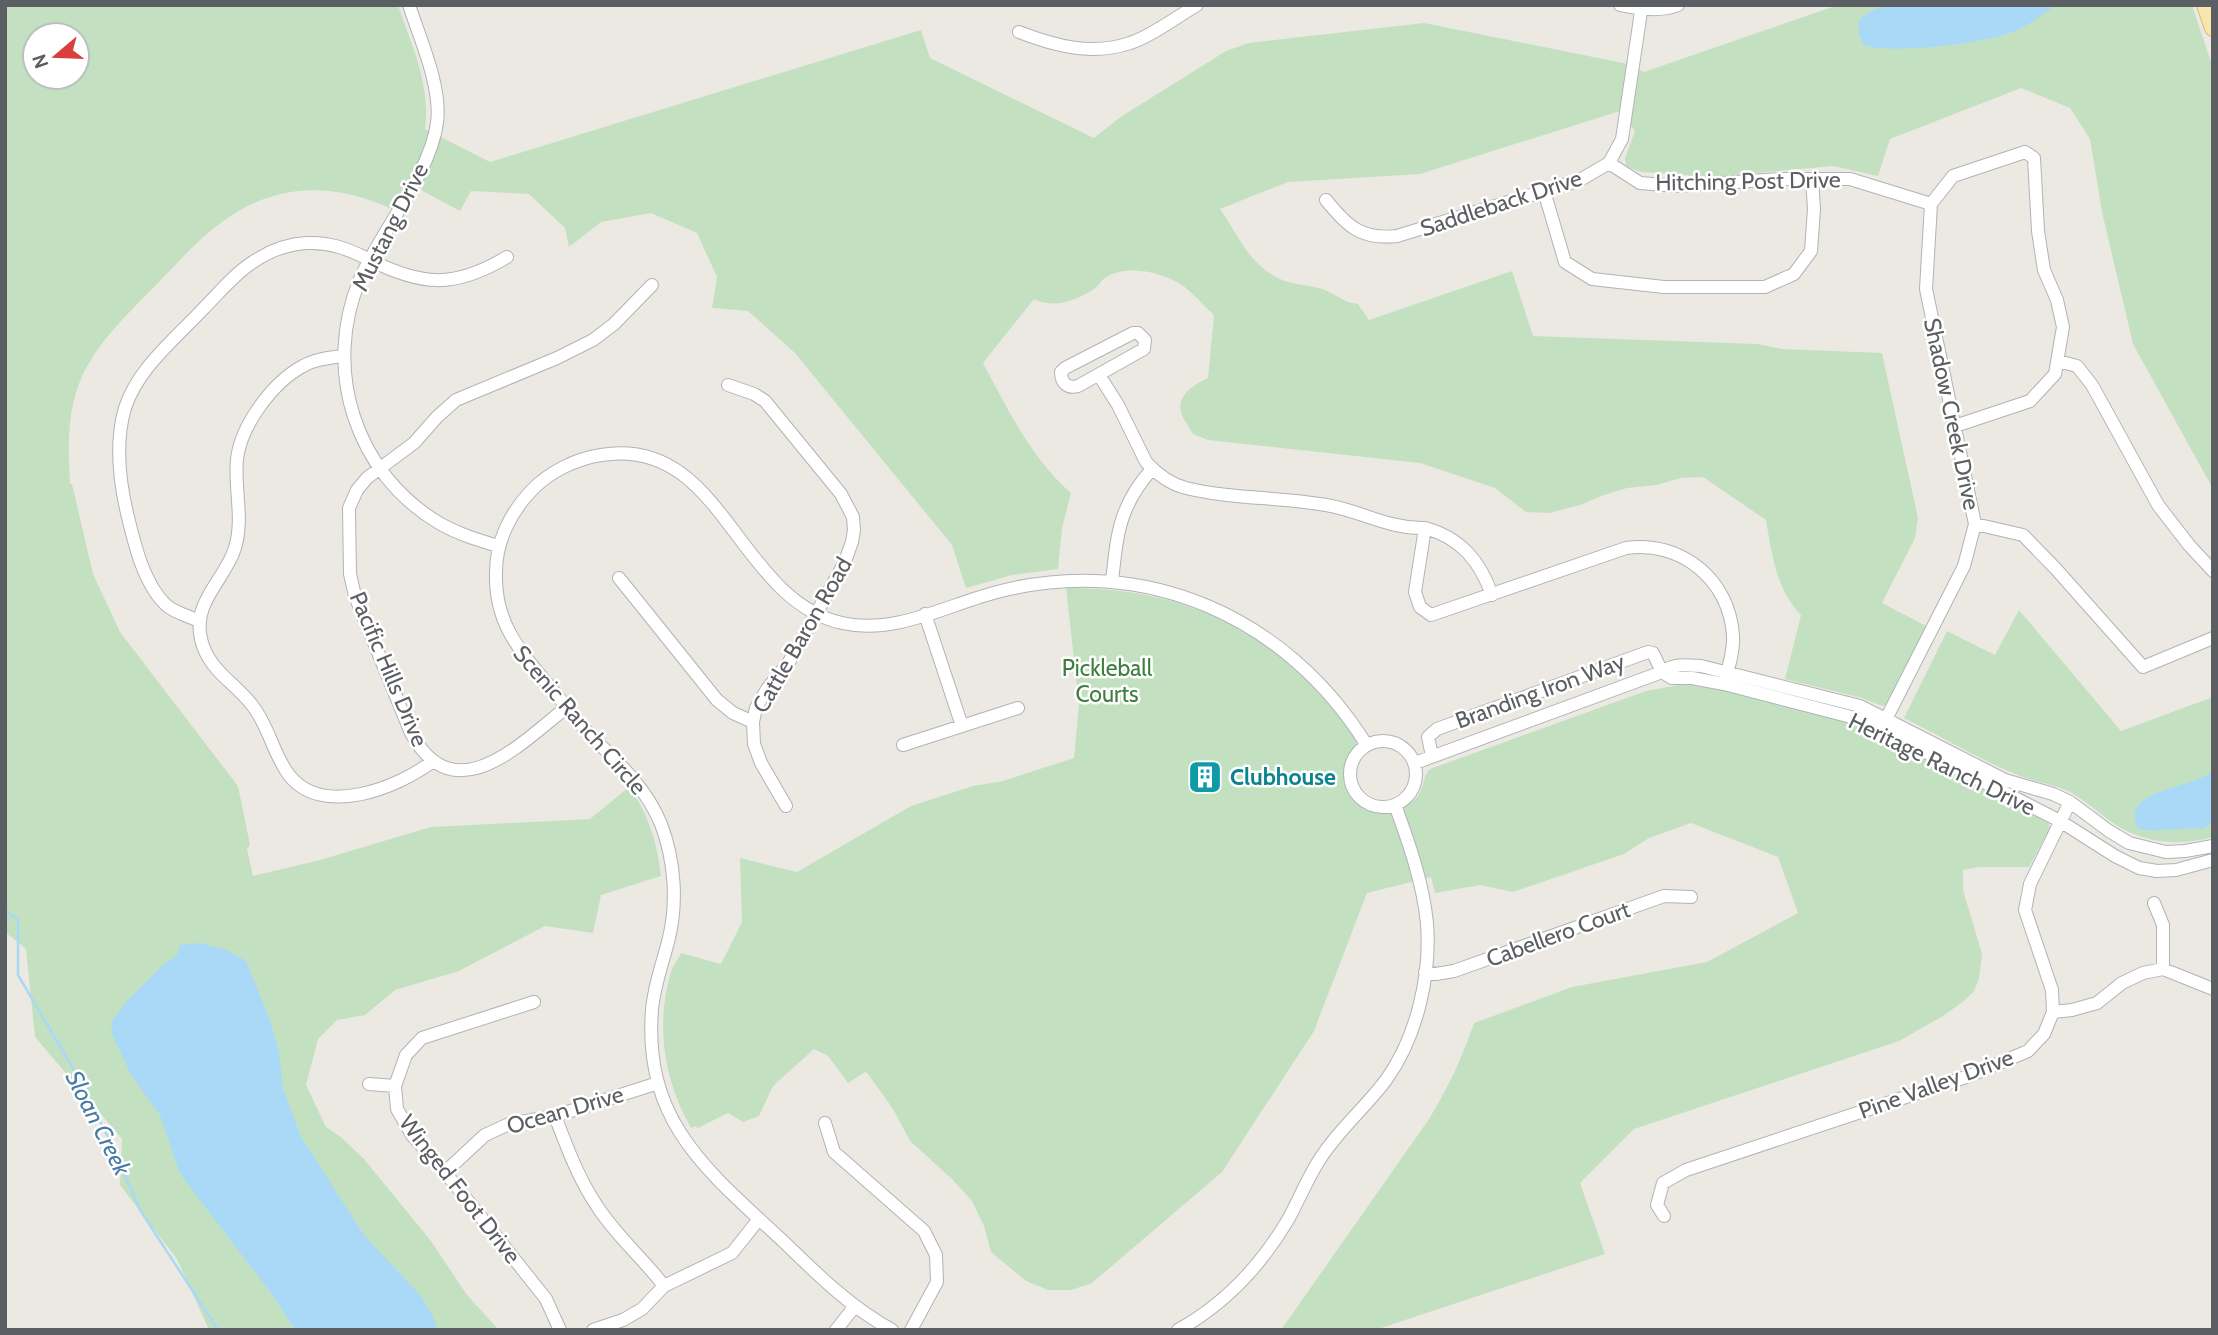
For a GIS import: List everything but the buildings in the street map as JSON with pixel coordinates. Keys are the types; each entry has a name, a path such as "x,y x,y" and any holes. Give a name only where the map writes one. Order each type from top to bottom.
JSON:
{"main road":[{"path":"2205,5 2213,28"}],"street":[{"name":"Mustang Drive","path":"409,5 435,88 437,126 426,157 369,260 351,309 343,356 346,387 352,414 371,457 411,503 455,532 498,546"},
{"path":"1019,32 1045,42 1084,50 1131,43 1197,5"},
{"path":"1620,5 1668,9 1678,5"},
{"name":"Saddleback Drive","path":"1326,200 1350,226 1385,238 1409,233 1591,175 1609,163 1622,139 1642,7"},
{"path":"1931,204 1953,176 2025,152 2034,158 2038,232 2044,270 2057,300 2063,327 2055,374 2030,401 1955,426"},
{"name":"Hitching Post Drive","path":"1609,163 1640,183 1677,186 1850,179 1931,204"},
{"path":"1544,191 1565,262 1592,279 1664,287 1765,287 1794,274 1811,251 1814,209 1812,179"},
{"name":"Shadow Creek Drive","path":"1884,723 1964,566 1975,524 1926,289 1931,204"},
{"path":"199,621 177,611 160,598 146,572 132,533 122,491 119,453 122,420 132,391 149,366 234,278 267,253 289,246 312,243 339,246 404,276 436,281 474,275 507,257"},
{"name":"Pacific Hills Drive","path":"567,707 489,765 457,770 432,761 424,754 411,733 352,586 349,508 357,490 378,468 414,443 456,400 571,352 593,340 614,324 652,285"},
{"path":"1138,333 1142,336 1145,340 1144,349 1099,375 1073,387 1064,383 1061,378 1065,368 1128,335 1138,333"},
{"path":"343,356 313,362 294,371 263,402 248,423 237,459 237,540 228,565 205,599 199,621 201,639 215,669 253,706 301,795 349,796 403,780 432,761"},
{"path":"2058,361 2077,366 2092,385 2158,505 2213,571"},
{"path":"1099,375 1118,405 1141,454 1152,469 1168,480 1186,488 1326,505 1402,528 1425,528 1446,535 1469,552 1479,564 1492,595"},
{"name":"Cattle Baron Road","path":"728,386 754,394 765,401 841,494 853,517 854,530 849,553 789,662 756,708 753,722 754,744 786,806"},
{"name":"Scenic Ranch Circle","path":"892,1330 855,1306 758,1219 710,1173 688,1147 672,1120 658,1083 652,1045 655,984 668,942 674,908 669,853 654,810 639,784 618,760 590,735 507,633 496,589 498,546 511,518 528,494 560,469 596,456 625,454 650,457 674,467 692,481 773,581 792,598 815,615 849,625 886,625 1024,585 1067,581 1112,582 1169,592 1214,608 1292,656 1342,709 1366,744"},
{"path":"1112,582 1117,539 1124,510 1130,497 1152,469"},
{"path":"1975,524 2023,535 2143,667 2213,638"},
{"path":"1425,528 1415,592 1420,607 1431,615 1613,551 1639,546 1668,549 1684,556 1698,566 1719,591 1731,622 1733,637 1726,678"},
{"path":"619,578 717,699 733,713 753,722"},
{"path":"925,614 961,726"},
{"name":"Branding Iron Way","path":"1432,756 1428,737 1437,729 1648,652 1656,657 1662,672"},
{"path":"1415,763 1662,672"},
{"name":"Heritage Ranch Drive","path":"1662,672 1672,678 1726,678 1848,716 1884,723 2005,780 2053,794 2070,802 2119,838 2140,847 2177,852 2213,846"},
{"path":"903,745 1018,708"},
{"name":"Heritage Ranch Drive","path":"1884,723 2139,868 2176,870 2213,860"},
{"path":"1375,741 1395,742 1403,747 1415,763 1417,773 1411,792 1395,805 1373,806 1355,793 1350,783 1349,772 1357,751 1375,741"},
{"path":"2070,802 2030,884 2025,911 2052,990 2053,1012 2097,1003 2122,983 2143,974 2163,970 2213,989"},
{"path":"1178,1330 1220,1301 1260,1261 1281,1231 1326,1150 1387,1078 1412,1027 1425,972 1428,941 1424,903 1395,805"},
{"name":"Cabellero Court","path":"1425,972 1436,974 1454,971 1664,896 1690,897"},
{"path":"2154,903 2163,925 2163,970"},
{"name":"Winged Foot Drive","path":"534,1002 422,1038 406,1055 395,1086 397,1109 412,1135 547,1299 560,1330"},
{"name":"Pine Valley Drive","path":"1664,1216 1657,1205 1663,1183 1686,1170 1969,1076 2028,1051 2044,1034 2053,1012"},
{"name":"Ocean Drive","path":"445,1172 485,1135 509,1124 555,1116 658,1083"},
{"path":"369,1084 395,1086"},
{"path":"555,1116 574,1166 597,1206 625,1243 664,1286"},
{"path":"825,1124 834,1152 924,1231 936,1255 937,1282 911,1330"},
{"path":"593,1330 623,1320 642,1309 664,1286 732,1252 758,1219"},
{"path":"836,1330 855,1306"}],"green space":[{"path":"5,5 398,5 423,82 425,129 490,162 921,30 930,58 1094,138 1122,116 1226,51 1249,43 1424,23 1628,64 1644,72 1838,5 2192,5 2213,68 2213,489 2133,344 2102,212 2090,139 2070,108 2021,88 1890,139 1878,176 1833,166 1712,177 1641,172 1626,166 1625,158 1635,131 1620,111 1420,174 1288,182 1220,209 1245,248 1269,273 1285,281 1323,289 1358,304 1369,320 1512,271 1533,336 1757,344 1782,349 1882,353 1918,518 1915,538 1882,603 1930,628 1890,704 1882,706 1862,698 1785,679 1801,615 1781,583 1773,559 1766,520 1703,477 1681,478 1656,485 1627,488 1549,513 1526,512 1495,488 1420,463 1208,440 1193,434 1180,406 1188,390 1208,378 1214,315 1184,287 1157,274 1121,272 1105,278 1094,289 1072,300 1049,303 1034,299 983,363 1032,448 1071,493 1062,528 1058,569 1012,575 966,588 952,545 795,353 748,311 712,308 717,277 697,233 651,213 601,222 569,247 565,228 529,194 471,191 460,211 421,190 425,183 411,175 392,209 347,194 324,191 281,194 259,201 238,211 201,239 102,344 85,370 75,396 69,446 70,484 93,574 120,632 238,786 250,845 247,849 253,876 320,860 431,827 590,819 629,787 647,818 657,852 661,876 601,895 593,933 545,926 459,971 395,990 365,1015 337,1020 318,1039 306,1085 326,1127 364,1159 431,1241 467,1295 499,1330 209,1330 177,1259 120,1185 122,1139 35,1037 26,949 5,932"},
{"name":"Pickleball Courts","path":"1066,588 1112,590 1155,597 1195,609 1232,625 1267,647 1299,673 1357,741 1347,762 1345,776 1354,798 1373,809 1396,809 1416,798 1430,769 1646,691 1684,684 1712,687 1862,726 2047,819 2050,828 2029,867 1979,867 1963,870 1963,890 1982,954 1979,979 1974,991 1964,1001 1899,1041 1634,1129 1580,1183 1605,1254 1375,1330 1281,1330 1429,1119 1454,1072 1474,1023 1572,987 1707,962 1798,913 1778,857 1691,823 1649,838 1624,854 1513,892 1480,885 1435,893 1431,877 1367,893 1314,1031 1222,1172 1092,1283 1071,1290 1048,1290 1026,1281 991,1252 984,1226 972,1201 910,1141 893,1109 868,1074 865,1072 848,1083 828,1056 814,1049 773,1086 759,1116 743,1122 728,1113 698,1128 691,1128 674,1091 663,1032 666,992 671,972 681,953 721,964 742,922 740,858 797,872 911,806 1074,758 1079,704"},
{"path":"2019,610 2121,731 2213,697 2213,837 2173,842 2134,834 2110,821 2066,790 2005,770 1904,718 1947,631 1995,655"}],"water":[{"path":"1886,5 2057,5 2021,28 1983,40 1895,49 1864,45 1859,35 1859,20"},
{"path":"2213,771 2213,822 2203,829 2138,829 2135,816 2138,805 2147,798"},
{"path":"199,943 229,951 246,961 270,1020 279,1052 283,1088 301,1137 364,1235 421,1296 437,1330 295,1330 274,1297 180,1174 160,1115 131,1075 112,1034 111,1022 126,1002 164,964 177,955 180,945"}],"waterway":[{"name":"Sloan Creek","path":"5,910 18,920 18,975 71,1065 110,1141 140,1210 218,1330"}],"place":[{"name":"Clubhouse","path":"1205,777"}]}
